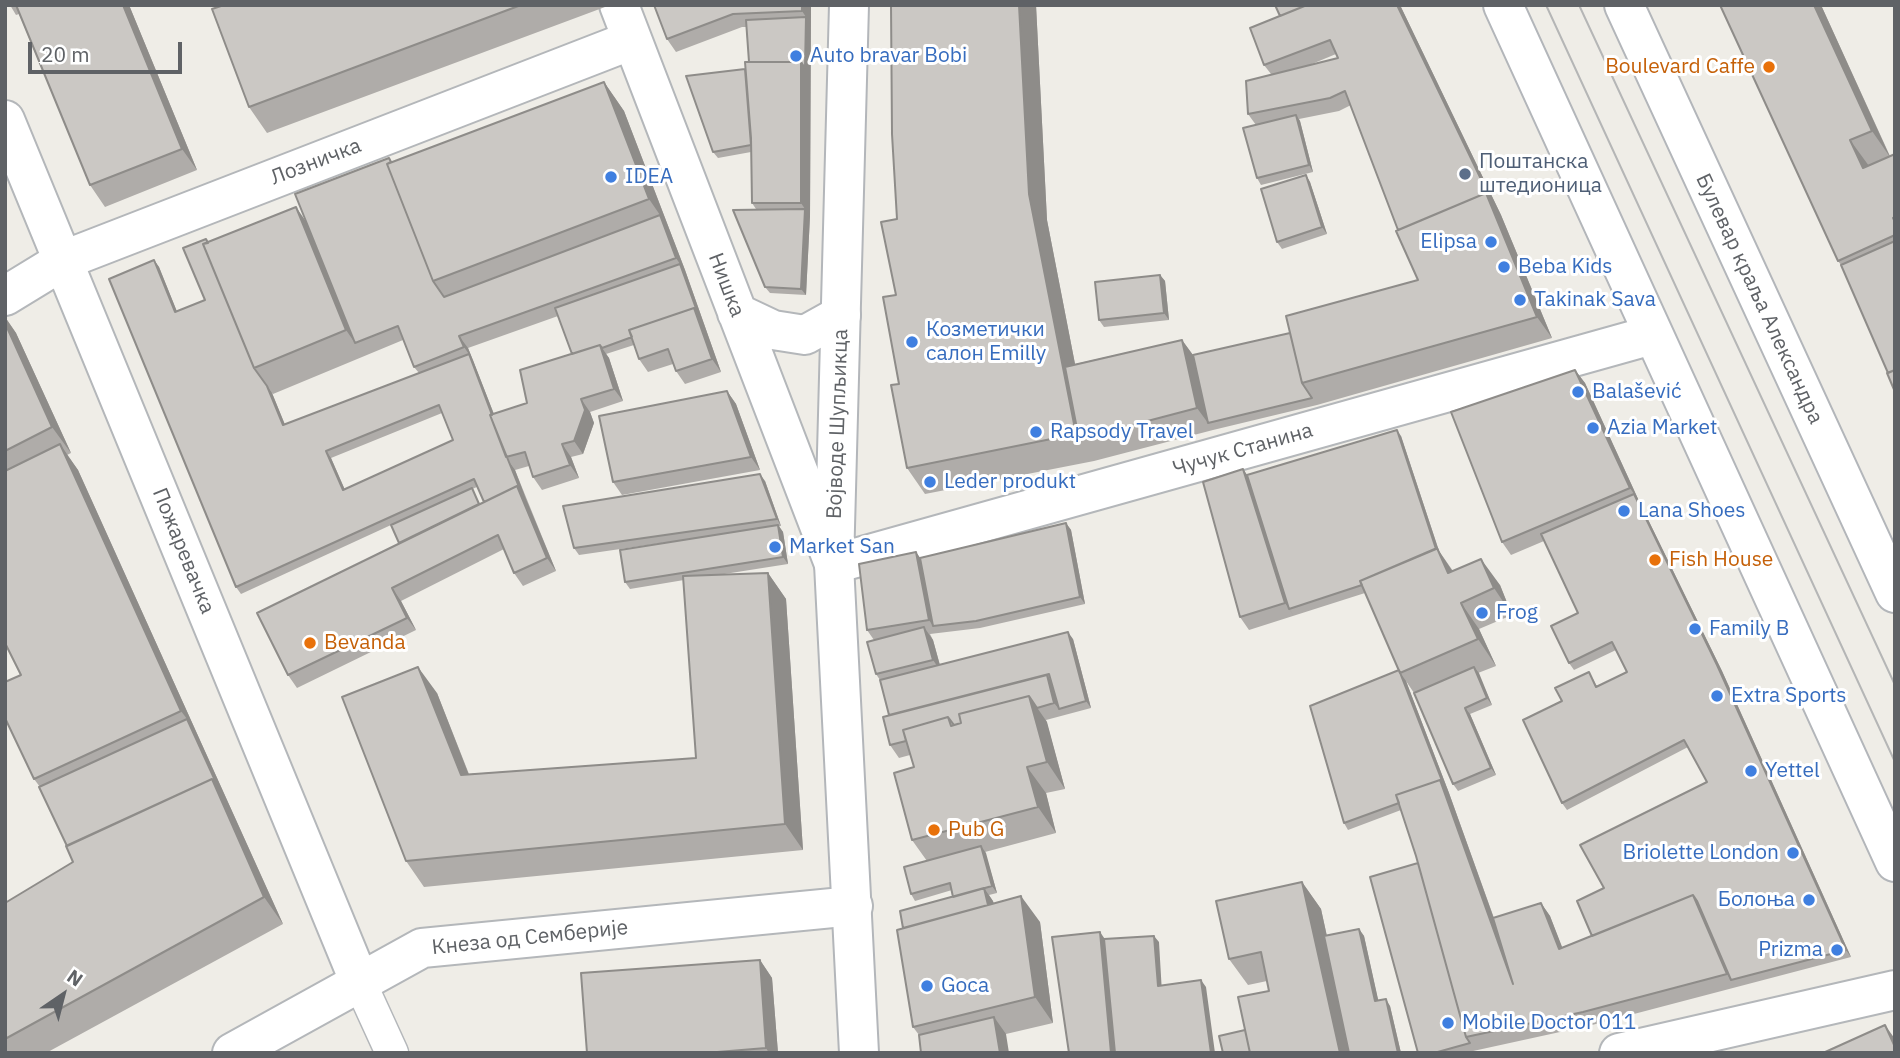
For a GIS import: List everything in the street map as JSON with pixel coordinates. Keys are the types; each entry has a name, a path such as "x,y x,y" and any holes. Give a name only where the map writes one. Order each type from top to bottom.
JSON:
{"street":[{"name":"Војводе Шупљикца","path":"849,5 834,564 859,1053"},
{"path":"1503,5 1895,862"},
{"name":"Булевар краља Александра","path":"1624,5 1895,593"},
{"name":"Лозничка","path":"5,296 64,260 626,22"},
{"name":"Нишка","path":"626,22 834,564"},
{"name":"Пожаревачка","path":"5,120 360,983"},
{"path":"737,313 774,330 805,335 841,315"},
{"name":"Чучук Станина","path":"834,564 1652,335"},
{"name":"Кнеза од Семберије","path":"232,1053 422,948 853,906"},
{"path":"1619,1053 1895,990"}],"lane":[{"path":"360,983 392,1053"}],"building":[{"path":"16,5 123,5 182,149 90,185"},
{"path":"224,5 521,5 249,107 212,9"},
{"path":"654,5 802,5 802,11 733,14 667,39"},
{"path":"891,5 1019,5 1029,194 1076,434 907,468 891,385 899,384 883,297 896,295 881,222 897,219 892,134"},
{"path":"1275,5 1307,5 1280,16"},
{"path":"1307,5 1397,5 1492,202 1486,193 1398,230 1345,91 1330,98 1248,114 1246,81 1338,58 1330,40 1264,65 1250,28"},
{"path":"1720,5 1814,5 1872,131 1850,140 1863,168 1895,154 1895,235 1838,261"},
{"path":"806,17 805,68 801,62 749,62 746,20"},
{"path":"745,62 801,62 801,203 752,203 751,138"},
{"path":"745,69 751,145 713,152 686,76"},
{"path":"604,82 649,199 433,281 387,164"},
{"path":"1296,115 1309,165 1257,178 1243,128"},
{"path":"389,158 391,162 387,164 433,281 444,297 660,215 676,258 459,336 464,347 414,367 398,326 355,343 295,194"},
{"path":"1306,175 1322,227 1277,242 1261,189"},
{"path":"1486,193 1537,317 1302,383 1286,316 1418,280 1396,231"},
{"path":"296,207 346,330 254,368 203,244"},
{"path":"805,209 801,289 765,287 733,210"},
{"path":"206,239 208,243 203,244 254,368 267,386 283,425 469,354 521,492 517,486 484,502 474,479 236,587 109,279 154,260 175,312 205,300 183,248","holes":["439,405 453,440 343,490 326,451"]},
{"path":"1895,241 1895,370 1888,373 1841,265"},
{"path":"680,264 698,314 694,308 629,330 632,337 602,348 600,345 572,354 555,308"},
{"path":"1160,275 1164,313 1099,320 1095,282"},
{"path":"694,308 712,359 676,371 668,349 639,359 629,330"},
{"path":"5,323 52,427 5,451"},
{"path":"1290,333 1302,383 1312,398 1208,423 1193,355"},
{"path":"1182,340 1197,408 1079,439 1065,367"},
{"path":"600,345 614,389 581,399 585,410 574,441 562,444 570,465 533,477 525,452 506,457 490,415 527,403 520,370"},
{"path":"1575,370 1630,488 1502,542 1451,412"},
{"path":"1895,370 1895,392 1887,373"},
{"path":"727,391 751,457 613,482 599,416"},
{"path":"1397,430 1436,549 1360,581 1362,585 1289,609 1247,475"},
{"path":"60,444 181,711 34,779 5,718 5,682 21,675 5,643 5,471"},
{"path":"1243,469 1285,603 1240,617 1203,482"},
{"path":"760,474 777,519 574,548 563,506"},
{"path":"517,486 547,558 514,573 498,535 392,588 407,618 288,675 257,613"},
{"path":"472,488 479,504 399,543 391,525"},
{"path":"1634,494 1717,665 1846,950 1731,980 1693,895 1592,936 1577,901 1604,888 1580,845 1707,782 1684,740 1562,803 1523,720 1562,701 1555,688 1589,672 1596,687 1627,672 1612,642 1569,663 1551,626 1578,613 1541,534"},
{"path":"1066,523 1080,597 976,621 933,626 920,558"},
{"path":"778,525 783,557 625,582 620,550"},
{"path":"1437,548 1448,573 1481,559 1494,588 1461,603 1478,639 1400,673 1360,581"},
{"path":"916,552 929,620 867,630 859,564"},
{"path":"768,573 785,824 406,861 342,697 418,667 461,775 696,758 683,576"},
{"path":"924,627 933,660 876,674 867,642"},
{"path":"1068,632 1086,701 1059,709 1049,674 889,715 880,680"},
{"path":"1474,667 1487,698 1465,708 1491,768 1453,784 1414,693"},
{"path":"1399,670 1444,786 1440,780 1396,795 1399,803 1344,823 1310,706"},
{"path":"1047,675 1054,703 1037,708 1029,696 959,714 961,723 954,725 948,717 903,730 906,741 890,745 883,717"},
{"path":"1029,696 1047,762 1027,767 1038,807 912,840 894,773 914,767 903,730 948,717 951,726 961,723 959,714"},
{"path":"187,719 218,787 212,779 67,846 39,787"},
{"path":"212,779 264,897 5,1039 5,903 73,862 66,846"},
{"path":"1440,780 1513,984 1493,918 1541,903 1559,949 1693,895 1727,974 1583,1012 1466,1037 1416,856 1396,795"},
{"path":"981,846 992,886 953,897 950,883 911,894 904,867"},
{"path":"1418,863 1466,1037 1470,1043 1434,1053 1418,1053 1370,877"},
{"path":"1302,882 1340,1053 1250,1053 1238,997 1269,991 1261,952 1229,959 1216,901"},
{"path":"984,888 988,905 903,928 900,911"},
{"path":"1021,896 1035,997 913,1027 897,930"},
{"path":"1359,929 1375,1001 1386,999 1398,1053 1349,1053 1324,936"},
{"path":"1100,932 1111,1053 1069,1053 1052,937"},
{"path":"1154,936 1158,986 1201,980 1211,1053 1115,1053 1104,939"},
{"path":"760,960 766,1048 705,1053 587,1053 581,973"},
{"path":"994,1017 1000,1053 921,1053 919,1035"},
{"path":"1885,1025 1895,1053 1823,1053"},
{"path":"1245,1030 1250,1053 1223,1053 1219,1036"}],"tram line":[{"path":"1546,5 1895,762"},
{"path":"1579,5 1895,685"}],"place":[{"name":"Auto bravar Bobi","path":"796,56"},
{"name":"Boulevard Caffe","path":"1769,67"},
{"name":"Поштанска штедионица","path":"1465,174"},
{"name":"IDEA","path":"611,177"},
{"name":"Elipsa","path":"1491,242"},
{"name":"Beba Kids","path":"1504,267"},
{"name":"Takinak Sava","path":"1520,300"},
{"name":"Козметички салон Emilly","path":"912,342"},
{"name":"Balašević","path":"1578,392"},
{"name":"Azia Market","path":"1593,428"},
{"name":"Rapsody Travel","path":"1036,432"},
{"name":"Leder produkt","path":"930,482"},
{"name":"Lana Shoes","path":"1624,511"},
{"name":"Market San","path":"775,547"},
{"name":"Fish House","path":"1655,560"},
{"name":"Frog","path":"1482,613"},
{"name":"Family B","path":"1695,629"},
{"name":"Bevanda","path":"310,643"},
{"name":"Extra Sports","path":"1717,696"},
{"name":"Yettel","path":"1751,771"},
{"name":"Pub G","path":"934,830"},
{"name":"Briolette London","path":"1793,853"},
{"name":"Болоња","path":"1809,900"},
{"name":"Prizma","path":"1837,950"},
{"name":"Goca","path":"927,986"},
{"name":"Mobile Doctor 011","path":"1448,1023"}]}
